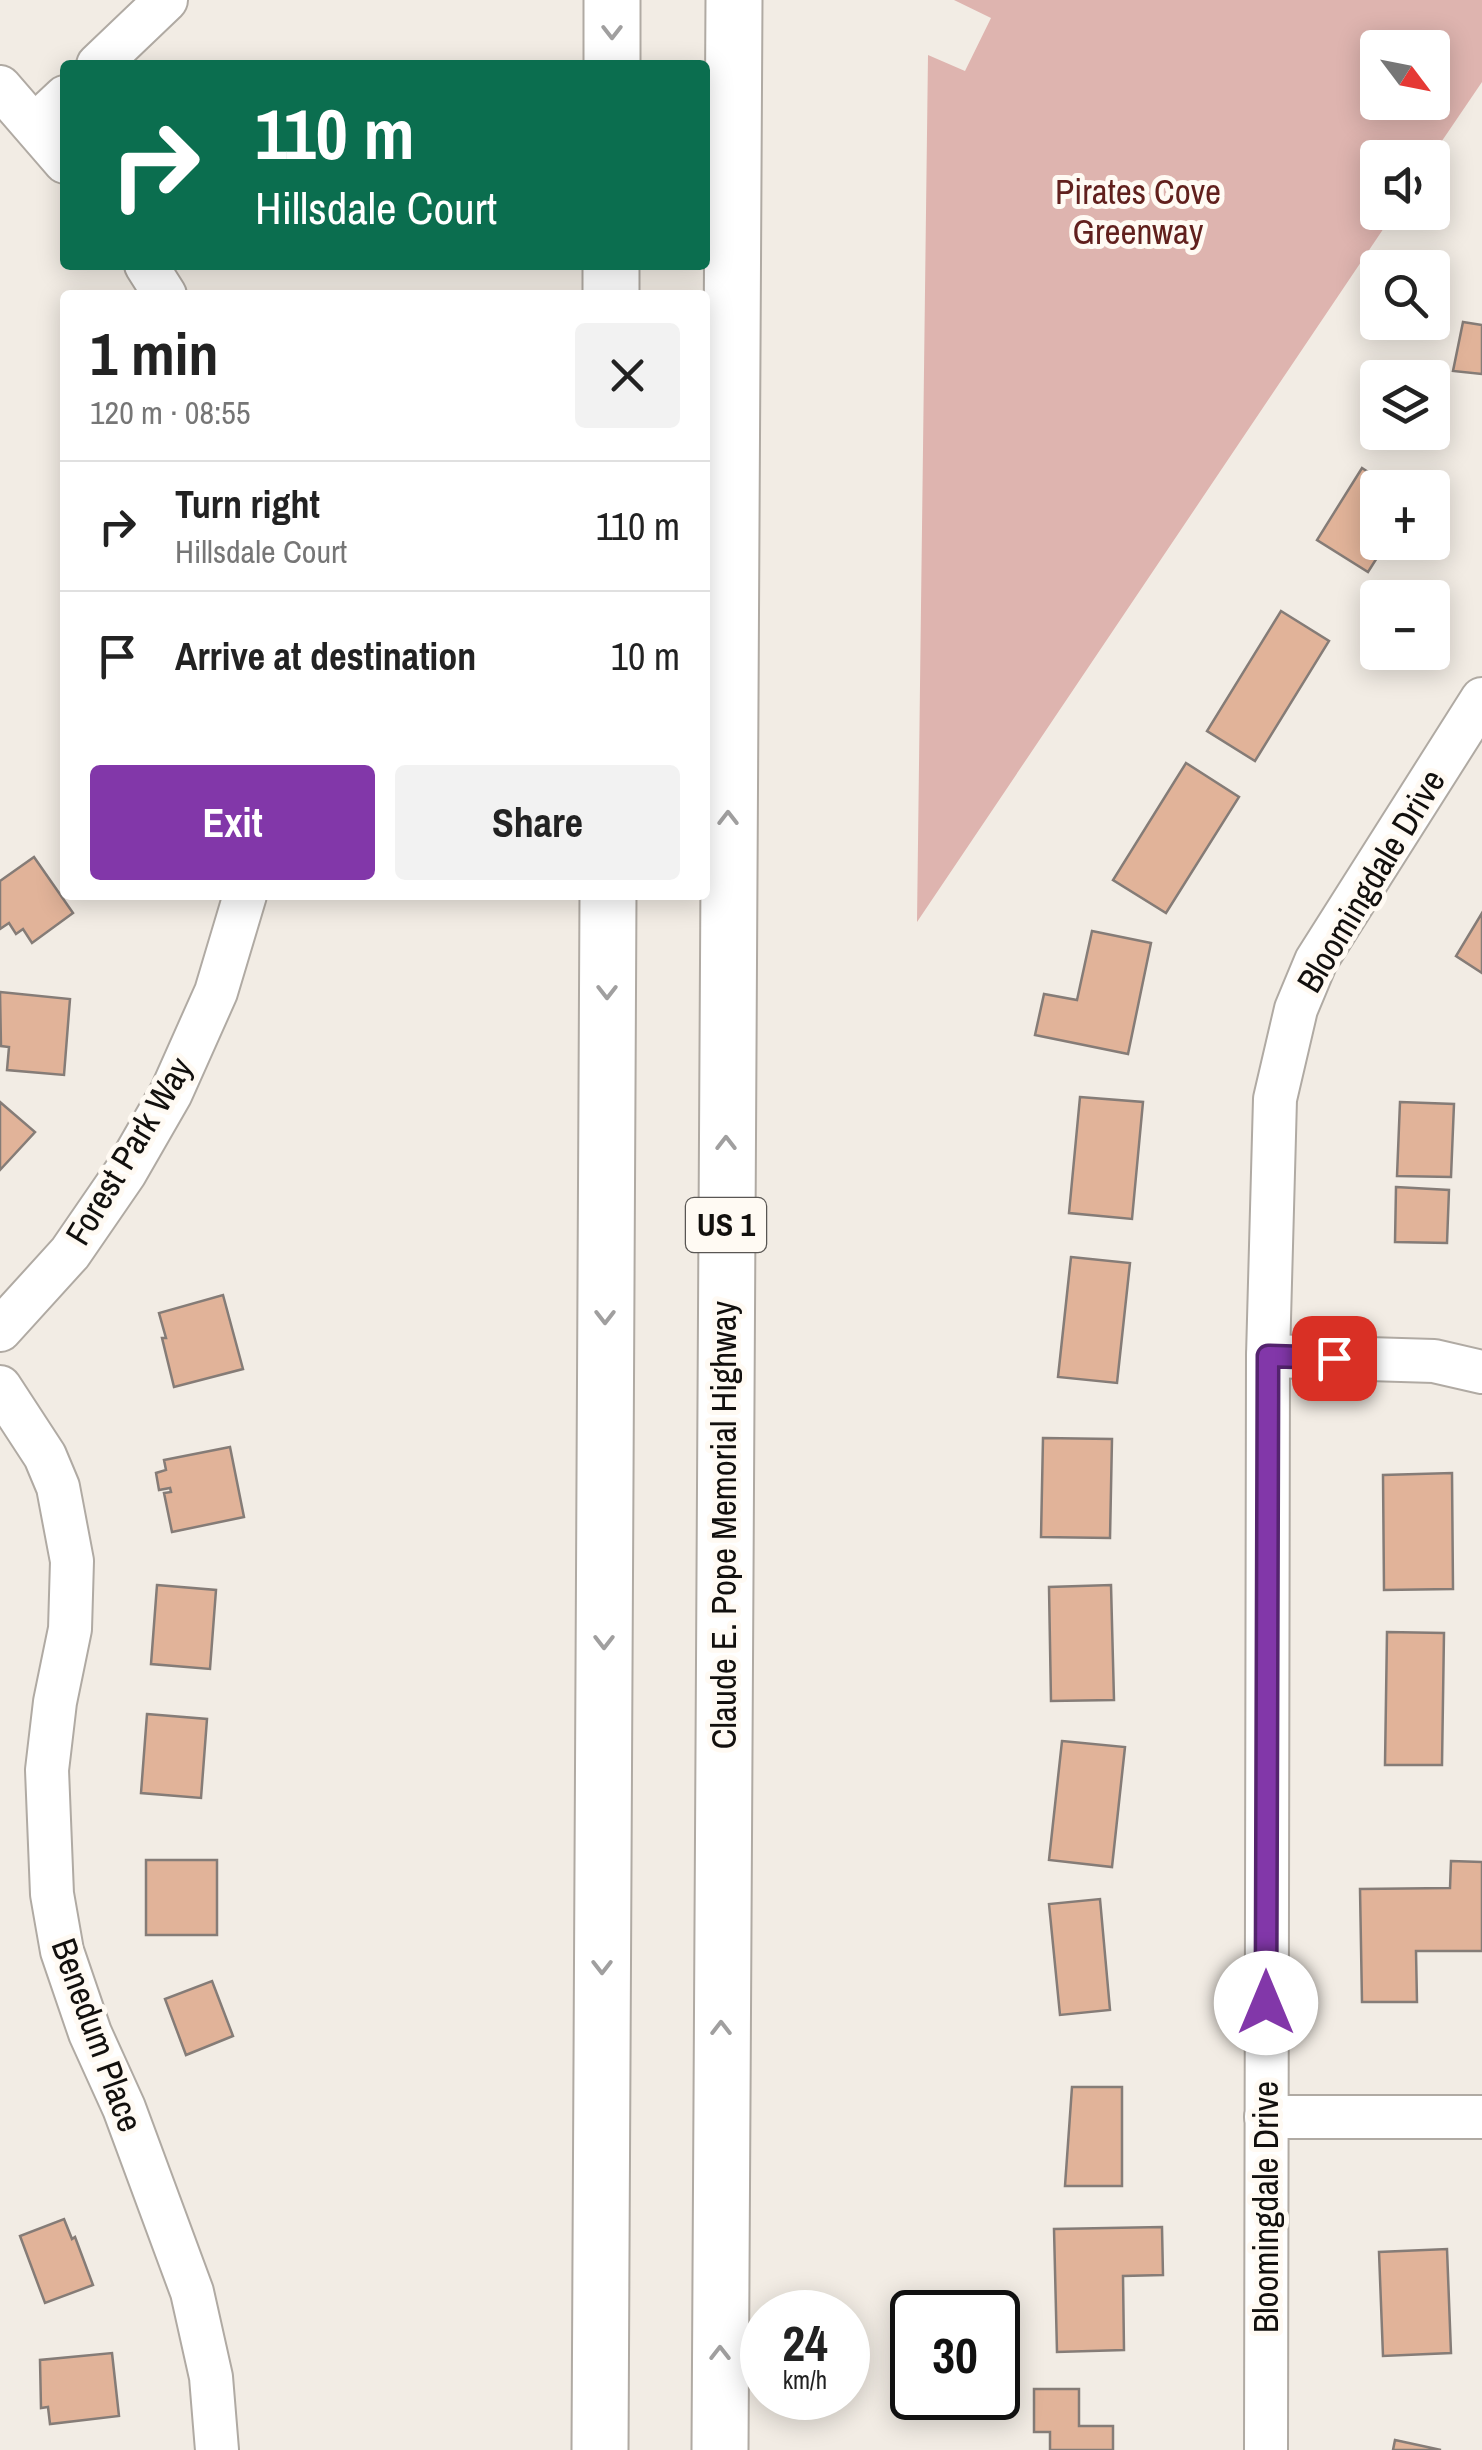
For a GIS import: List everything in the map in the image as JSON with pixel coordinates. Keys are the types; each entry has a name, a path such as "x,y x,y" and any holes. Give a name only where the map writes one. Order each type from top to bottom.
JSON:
{"highway":[{"path":"612,0 612,60"},
{"name":"Claude E. Pope Memorial Highway","path":"720,2450 734,0"},
{"path":"600,2450 608,900"}],"street":[{"path":"103,60 154,4"},
{"path":"0,86 50,111 60,145"},
{"name":"Bloomingdale Drive","path":"1266,2450 1268,1356 1274,1099 1296,1010 1316,961 1482,699"},
{"name":"Forest Park Way","path":"0,1330 70,1253 125,1173 171,1093 216,992 244,900"},
{"path":"1268,1356 1434,1361 1482,1372"},
{"name":"Benedum Place","path":"0,1388 46,1456 58,1486 72,1561 70,1629 54,1702 47,1770 52,1894 62,1951 90,2033 124,2108 192,2292 212,2376 217,2450"},
{"path":"1266,2117 1482,2117"}],"green space":[{"name":"Pirates Cove Greenway","path":"954,0 1482,0 1482,82 1443,140 1360,140 1360,230 1383,230 1369,250 1360,250 1360,264 917,922 928,55 965,71 991,18"}],"building":[{"path":"1463,322 1482,325 1482,374 1453,371"},
{"path":"1360,471 1360,560 1376,560 1368,572 1317,540"},
{"path":"1281,611 1329,641 1255,761 1207,731"},
{"path":"1186,763 1239,797 1166,913 1113,880"},
{"path":"34,857 60,900 73,913 32,943 23,929 16,934 9,923 0,929 0,881"},
{"path":"1482,913 1482,973 1456,956"},
{"path":"1092,931 1151,943 1128,1054 1035,1035 1044,994 1077,1000"},
{"path":"0,992 70,999 64,1075 7,1070 9,1047 1,1046"},
{"path":"1080,1097 1143,1102 1132,1219 1069,1213"},
{"path":"0,1102 35,1132 0,1170"},
{"path":"1400,1102 1454,1104 1451,1177 1397,1176"},
{"path":"1396,1187 1449,1190 1447,1243 1395,1242"},
{"path":"1071,1257 1130,1263 1117,1383 1058,1377"},
{"path":"223,1295 243,1369 174,1387 159,1313"},
{"path":"1043,1438 1112,1439 1110,1538 1041,1537"},
{"path":"230,1447 244,1517 172,1532 164,1493 171,1492 170,1488 159,1490 156,1473 166,1470 164,1460"},
{"path":"1452,1473 1453,1589 1384,1590 1383,1475"},
{"path":"157,1585 216,1590 210,1669 151,1664"},
{"path":"1111,1585 1114,1700 1051,1701 1049,1587"},
{"path":"1387,1632 1444,1633 1442,1765 1385,1765"},
{"path":"147,1714 207,1719 201,1798 141,1793"},
{"path":"1062,1741 1125,1747 1112,1867 1049,1860"},
{"path":"146,1860 217,1860 217,1935 146,1935"},
{"path":"1451,1861 1482,1862 1482,1951 1416,1951 1417,2002 1362,2002 1360,1889 1450,1888"},
{"path":"1100,1899 1110,2010 1060,2015 1049,1904"},
{"path":"212,1981 233,2036 186,2055 165,1999"},
{"path":"1072,2087 1122,2087 1122,2186 1065,2186"},
{"path":"64,2219 93,2285 45,2303 20,2236"},
{"path":"1162,2227 1163,2275 1123,2276 1124,2350 1057,2352 1054,2229"},
{"path":"1447,2249 1451,2353 1383,2356 1379,2252"},
{"path":"112,2353 119,2416 50,2424 48,2407 41,2408 40,2360"},
{"path":"1034,2389 1079,2389 1079,2426 1113,2426 1113,2450 1050,2450 1050,2432 1034,2432"},
{"path":"1395,2440 1441,2450 1393,2450"}],"route":[{"path":"1266,2003 1268,1356 1334,1358"}]}
